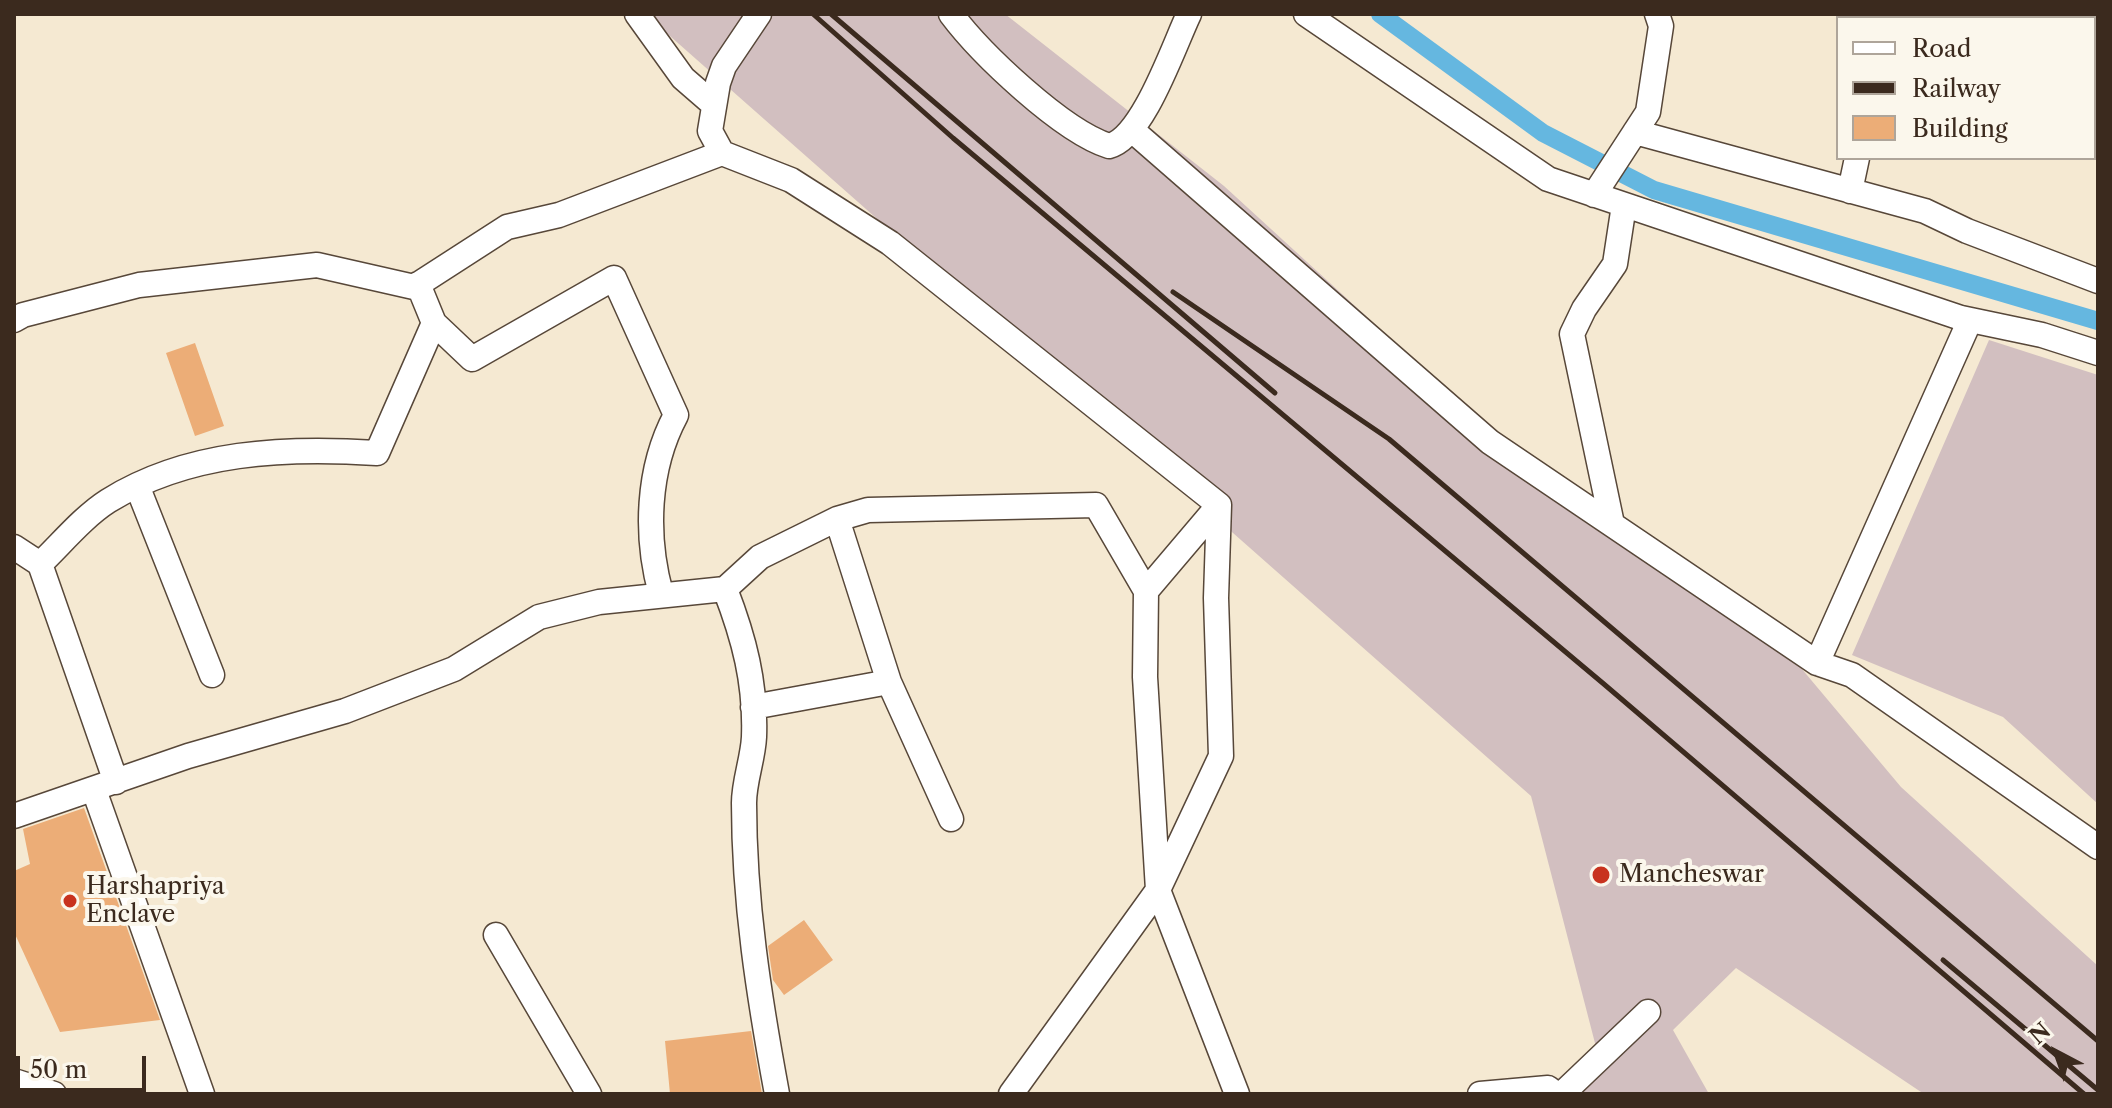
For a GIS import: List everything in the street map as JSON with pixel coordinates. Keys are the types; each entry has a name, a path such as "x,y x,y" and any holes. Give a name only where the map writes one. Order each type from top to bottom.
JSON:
{"street":[{"path":"637,14 683,78 713,104"},
{"path":"759,14 724,66 713,104 710,131 722,153 791,180 890,243 1219,505"},
{"path":"951,14 994,62 1094,141 1115,144 1132,130 1189,14"},
{"path":"1306,14 1548,179 1970,320 2042,335 2098,353"},
{"path":"1595,194 1648,112 1661,26 1657,14"},
{"path":"1132,130 1490,442 1817,663 1852,675 2098,847"},
{"path":"1634,134 1925,211 1967,231 2098,281"},
{"path":"14,320 139,285 317,265 414,287 507,227 559,215 722,153"},
{"path":"1850,191 1857,160"},
{"path":"1612,524 1572,334 1584,309 1615,264 1624,205"},
{"path":"418,284 434,323 472,359 614,278 676,415 655,473 650,554 661,594"},
{"path":"1817,663 1970,320"},
{"path":"40,564 107,502 181,469 232,456 319,449 377,453 434,323"},
{"path":"138,488 212,675"},
{"path":"14,816 252,736 345,711 454,669 539,617 599,602 725,589 760,557 837,519 868,510 1096,505 1146,591 1145,677 1158,890 1237,1094"},
{"path":"1146,591 1219,505"},
{"path":"1011,1094 1158,890 1221,756 1216,598 1219,505"},
{"path":"837,519 889,682 951,819"},
{"path":"14,547 40,564 105,786 202,1094"},
{"path":"725,589 746,643 753,707 754,738 744,800 752,956 777,1094"},
{"path":"753,707 889,682"},
{"path":"496,935 589,1094"},
{"path":"1480,1094 1548,1088 1559,1094 1648,1012"},
{"path":"14,1081 54,1094"}],"shaded area":[{"path":"645,14 1005,14 1224,186 1473,414 1796,662 1901,787 2098,966 2098,1094 1924,1094 1736,968 1673,1030 1709,1094 1540,1094 1596,1047 1531,796"},
{"path":"1989,340 2098,375 2098,804 2003,717 1852,655"}],"building":[{"path":"195,343 224,426 195,436 166,353"},
{"name":"Harshapriya Enclave","path":"84,808 160,1020 60,1032 14,932 14,871 30,864 23,829"},
{"path":"804,920 833,960 784,995 773,980 768,946"},
{"path":"751,1031 762,1094 670,1094 665,1041"}],"waterway":[{"path":"1380,14 1543,133 1654,190 2098,321"}],"railway":[{"path":"813,14 953,138 1605,685 2084,1094"},
{"path":"831,14 1275,393"},
{"path":"1173,292 1389,439 2098,1041"},
{"path":"1943,960 2098,1090"}],"place":[{"name":"Mancheswar","path":"1601,875"},
{"name":"Harshapriya Enclave","path":"70,901"}]}
